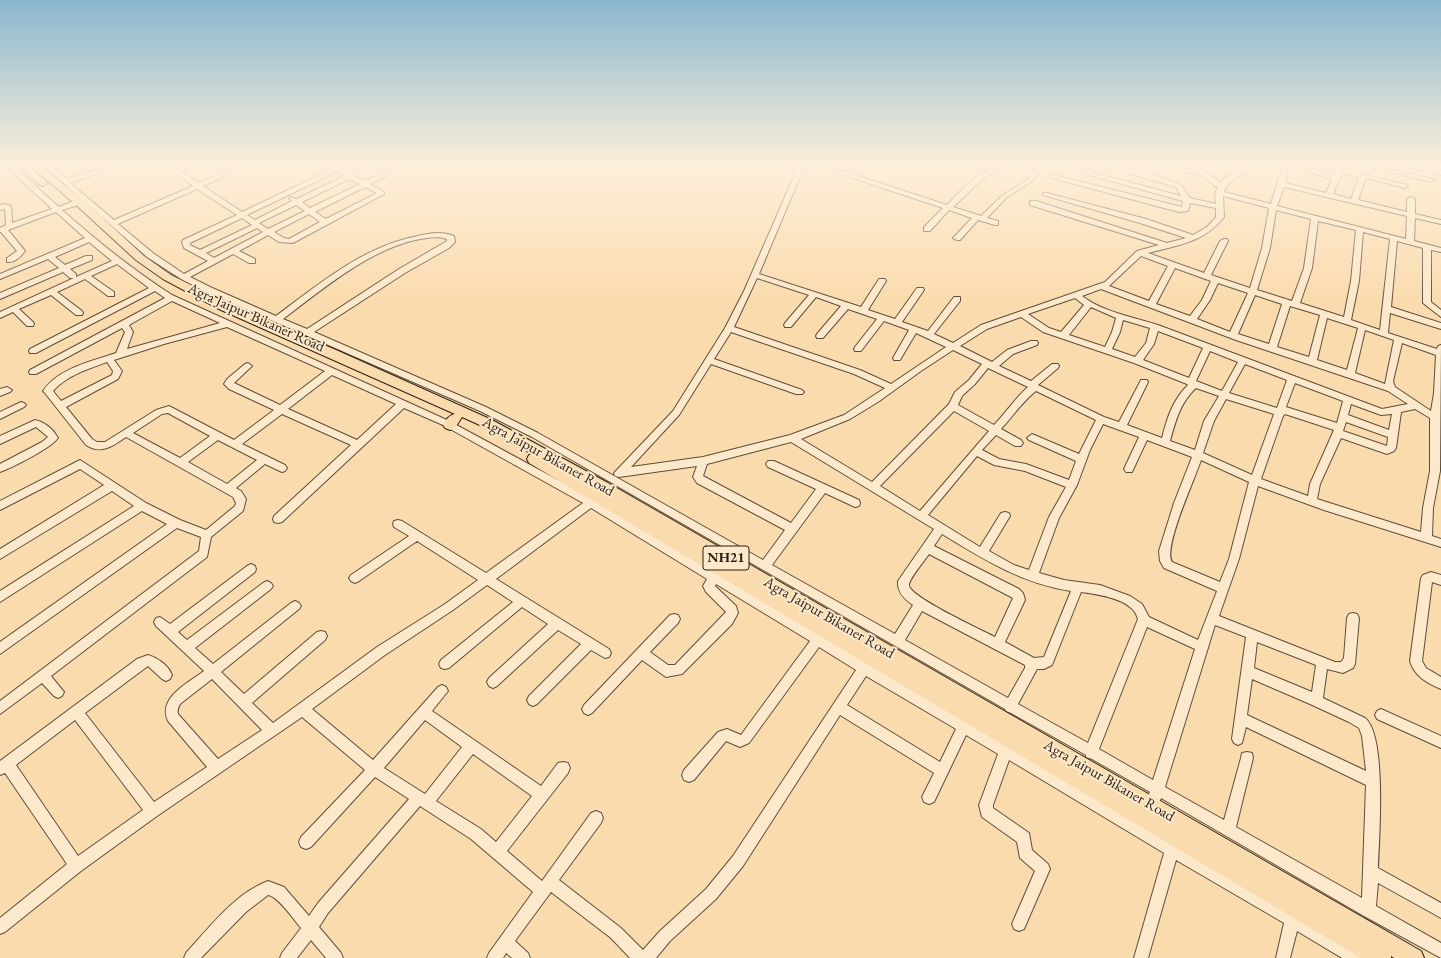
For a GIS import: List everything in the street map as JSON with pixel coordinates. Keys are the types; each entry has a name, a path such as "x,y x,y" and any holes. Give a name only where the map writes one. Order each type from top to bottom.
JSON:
{"highway":[{"name":"Agra Jaipur Bikaner Road","path":"76,212 130,260 158,281 179,293 453,422 604,487 821,635 1381,958"},
{"name":"Agra Jaipur Bikaner Road","path":"87,212 101,217 152,268 225,307 476,417 604,487 1414,958"}],"street":[{"path":"4,229 9,212"},
{"path":"4,229 51,212"},
{"path":"73,212 90,239 155,288 172,298 403,403 453,422"},
{"path":"96,212 101,217 113,223 150,255 184,277 207,289 483,409 535,435 604,487 715,577 821,635 864,668 1356,958"},
{"path":"113,223 139,212"},
{"path":"237,212 282,240 290,241 348,212"},
{"path":"214,261 187,246 186,242 246,212"},
{"path":"200,253 278,212"},
{"path":"184,277 268,232 311,212 326,223"},
{"path":"0,927 76,866 152,811 303,710 397,640 449,607 604,487 676,413 710,361 729,328 755,275 782,212"},
{"path":"927,229 944,212"},
{"path":"963,212 995,223"},
{"path":"957,238 986,212"},
{"path":"1060,212 1168,246"},
{"path":"1109,212 1194,238"},
{"path":"604,487 792,438 847,417 984,327 1047,307 1108,284 1140,253 1194,238 1210,229 1220,217 1219,212"},
{"path":"1233,335 1252,291 1266,248 1272,212"},
{"path":"1287,212 1441,250"},
{"path":"1398,212 1441,222"},
{"path":"1410,242 1411,212"},
{"path":"1272,348 1308,268 1316,219"},
{"path":"4,229 21,251 10,260"},
{"path":"1347,321 1355,281 1360,230"},
{"path":"277,319 352,265 381,250 404,240 420,236 441,235 451,238 451,242 446,246 396,275 308,332"},
{"path":"1384,335 1394,238"},
{"path":"0,277 90,239"},
{"path":"1192,319 1203,308 1213,288 1211,278 1212,263 1224,241"},
{"path":"1427,246 1427,303 1441,314"},
{"path":"234,251 252,261"},
{"path":"1140,253 1211,278 1362,326 1440,354"},
{"path":"49,256 73,276"},
{"path":"0,296 89,258"},
{"path":"3,314 118,261"},
{"path":"1151,305 1173,264"},
{"path":"755,275 847,305 930,335 1101,419 1198,455 1255,480 1312,502 1441,543"},
{"path":"85,276 111,294"},
{"path":"862,311 882,281"},
{"path":"1101,286 1233,335 1391,389 1416,406 1438,417"},
{"path":"33,351 155,288"},
{"path":"897,323 920,290"},
{"path":"52,292 79,313"},
{"path":"788,325 814,294"},
{"path":"1076,295 1089,304 1120,317 1155,327 1380,412 1416,406"},
{"path":"33,372 172,298"},
{"path":"930,335 957,299"},
{"path":"1063,336 1089,304"},
{"path":"820,336 847,305"},
{"path":"14,309 30,324"},
{"path":"1387,309 1441,326"},
{"path":"1022,314 1046,330 1137,361 1224,395 1282,411 1387,450 1391,448 1397,410"},
{"path":"1312,362 1324,314"},
{"path":"1107,351 1116,332 1120,317"},
{"path":"858,350 882,318"},
{"path":"120,354 129,332 124,324"},
{"path":"228,324 108,358 61,379 49,387 48,391 90,442 95,446 107,445 159,412 169,409 217,436 282,468"},
{"path":"1350,376 1362,326"},
{"path":"1137,361 1150,344 1155,327"},
{"path":"729,328 857,372 875,379 891,388"},
{"path":"897,358 914,329"},
{"path":"1391,389 1389,381 1398,340"},
{"path":"873,487 953,406 958,394 990,365 1010,352 1034,343"},
{"path":"1164,443 1171,420 1182,396 1193,384 1208,347"},
{"path":"1426,539 1428,508 1435,471 1441,348"},
{"path":"61,405 115,377 118,371 108,358"},
{"path":"1224,589 1168,565 1164,557 1164,551 1179,503 1198,455 1209,421 1243,360"},
{"path":"710,361 799,392"},
{"path":"248,366 233,377 229,384 232,387 358,444"},
{"path":"921,517 976,451 1011,413 1022,397 1055,366"},
{"path":"236,445 331,371"},
{"path":"1152,806 1202,647 1234,559 1255,480 1282,411 1292,378"},
{"path":"1122,426 1144,382"},
{"path":"1312,502 1314,484 1339,431 1348,400"},
{"path":"278,519 403,403"},
{"path":"0,416 21,406"},
{"path":"953,406 1018,443"},
{"path":"1343,417 1394,435"},
{"path":"1032,576 1054,517 1072,485 1084,450 1101,419"},
{"path":"0,440 35,423 40,424 53,438 45,444 0,468"},
{"path":"0,708 203,554 205,549 205,539 213,530 239,508 241,499 228,489 126,433"},
{"path":"1129,469 1144,435"},
{"path":"180,463 217,436"},
{"path":"792,438 921,517 1010,568 1032,576 1078,587 1100,590 1126,599 1138,608 1145,621 1202,647"},
{"path":"1032,438 1082,459"},
{"path":"976,451 997,462 1026,468 1072,485"},
{"path":"228,489 264,460"},
{"path":"703,461 698,473 701,480 792,529"},
{"path":"2,502 80,464 142,506 176,523 213,530"},
{"path":"771,464 855,503"},
{"path":"0,555 111,486"},
{"path":"604,487 765,566 1010,707 1441,951"},
{"path":"765,566 823,488"},
{"path":"0,597 142,506"},
{"path":"982,553 1005,516"},
{"path":"0,649 176,523"},
{"path":"398,524 605,653"},
{"path":"941,528 904,581 902,587 904,592 920,604 1027,659 1031,663 1045,664 1048,661 1078,587"},
{"path":"355,578 417,536"},
{"path":"927,548 1015,592 1019,596 1019,600 998,644"},
{"path":"170,631 251,570"},
{"path":"642,654 666,671 678,670 728,620 732,613 732,609 710,589 709,586 715,577"},
{"path":"1441,580 1431,577 1427,578 1416,666 1441,683"},
{"path":"187,647 267,586"},
{"path":"445,664 522,601"},
{"path":"897,642 920,604"},
{"path":"217,768 172,717 170,711 176,700 295,606"},
{"path":"1212,619 1335,667 1343,668 1349,664 1353,618"},
{"path":"588,709 674,619"},
{"path":"1091,752 1142,623 1145,621"},
{"path":"160,622 244,702 272,731"},
{"path":"493,682 557,622"},
{"path":"689,775 722,736 730,736 740,741 745,739 821,635"},
{"path":"1238,739 1242,720 1252,635"},
{"path":"244,702 321,636"},
{"path":"533,700 590,643"},
{"path":"76,866 3,767 141,663 148,660 153,662 166,676"},
{"path":"1317,700 1322,662"},
{"path":"1010,707 1031,669 1031,663"},
{"path":"646,958 665,936 711,894 738,861 864,668"},
{"path":"1247,671 1317,700 1363,724 1367,729 1371,744 1373,781 1369,911"},
{"path":"43,676 58,692"},
{"path":"306,842 374,769 442,691"},
{"path":"838,707 943,771"},
{"path":"303,710 374,769 476,834 547,886 616,933 641,958"},
{"path":"77,712 152,811"},
{"path":"423,712 542,795"},
{"path":"1380,715 1441,742"},
{"path":"1242,720 1373,781"},
{"path":"929,797 964,726"},
{"path":"287,958 310,929 323,908 471,746"},
{"path":"1006,751 986,805 987,812 1024,838 1025,853 1043,869 1043,874 1019,924"},
{"path":"1228,831 1247,758"},
{"path":"498,851 563,768"},
{"path":"494,958 596,818"},
{"path":"1141,958 1172,849"},
{"path":"1371,872 1441,911"},
{"path":"191,958 254,894 264,889 275,889 336,958"},
{"path":"1283,958 1292,920"},
{"path":"506,943 523,958"}]}
